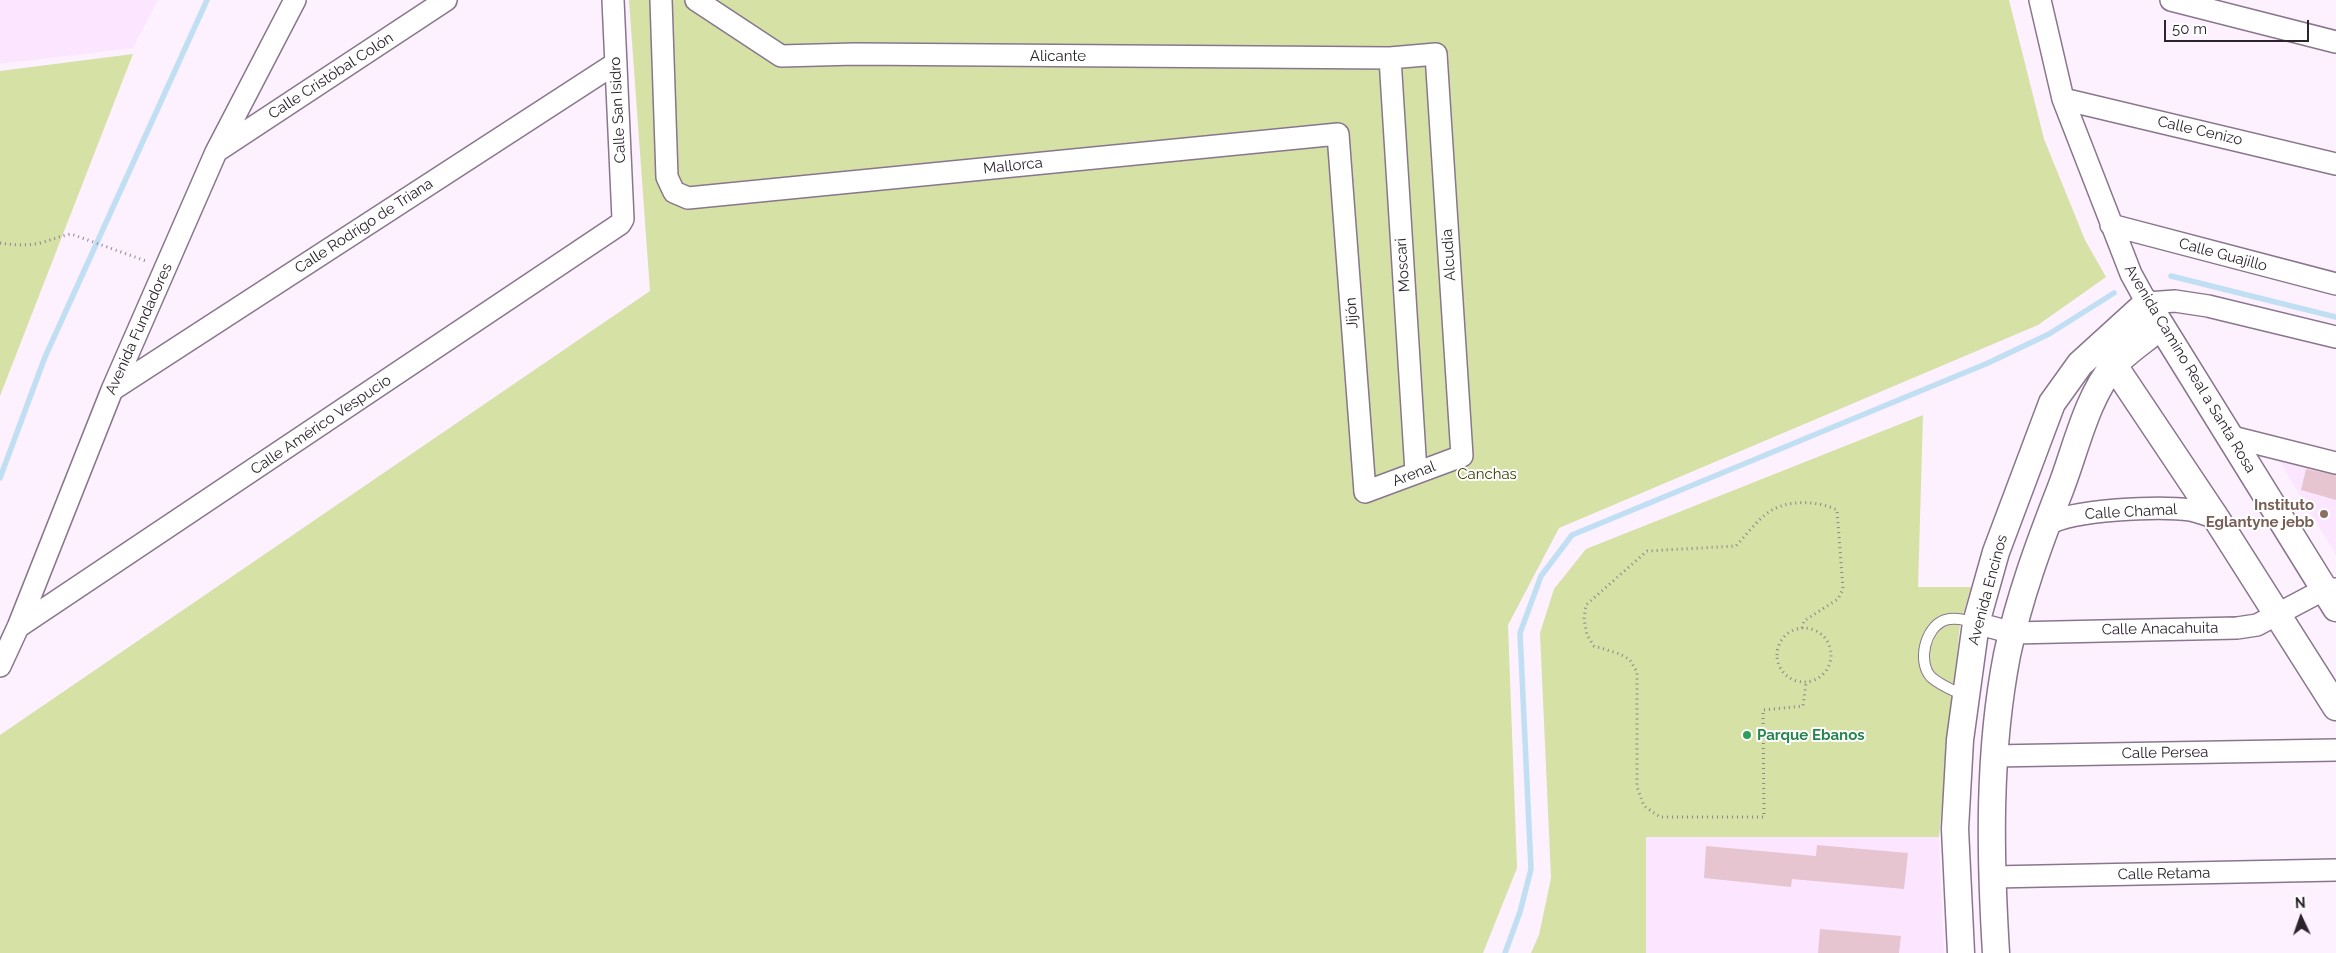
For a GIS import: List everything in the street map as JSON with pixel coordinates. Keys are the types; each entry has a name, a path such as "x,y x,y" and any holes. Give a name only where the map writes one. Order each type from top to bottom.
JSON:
{"street":[{"name":"Avenida Fundadores","path":"0,666 18,627 112,390 216,152 295,0"},
{"name":"Calle Cristóbal Colón","path":"216,152 446,0"},
{"name":"Calle San Isidro","path":"613,0 622,221"},
{"name":"Mallorca","path":"662,0 667,177 674,192 688,198 1338,134"},
{"name":"Alicante","path":"696,0 781,56 855,54 1390,58 1436,54"},
{"name":"Avenida Camino Real a Santa Rosa","path":"2040,0 2064,99 2131,274 2228,436 2332,596"},
{"path":"2171,0 2336,42"},
{"name":"Alcudia","path":"1436,54 1462,456"},
{"name":"Moscari","path":"1390,58 1416,472"},
{"name":"Calle Rodrigo de Triana","path":"112,390 616,63"},
{"name":"Calle Cenizo","path":"2064,99 2336,164"},
{"name":"Jijón","path":"1338,134 1366,492"},
{"name":"Calle Américo Vespucio","path":"18,627 622,221"},
{"name":"Calle Guajillo","path":"2111,225 2336,284"},
{"path":"2147,303 2175,301 2208,306 2336,337"},
{"path":"2161,326 2175,301"},
{"name":"Avenida Encinos","path":"1996,953 1991,829 1993,756 2007,656 2030,569 2093,400 2107,355 2147,303"},
{"name":"Avenida Encinos","path":"1961,953 1955,829 1965,696 1976,623 1996,552 2052,403 2080,364 2107,355 2161,326"},
{"path":"2107,355 2216,518 2336,708"},
{"path":"2228,436 2336,463"},
{"name":"Arenal","path":"1366,492 1462,456"},
{"name":"Calle Chamal","path":"2047,524 2079,514 2146,510 2191,510 2216,518"},
{"name":"Calle Anacahuita","path":"1976,623 2013,633 2237,628 2257,624 2332,596"},
{"name":"Calle Persea","path":"1993,756 2336,750"},
{"name":"Calle Retama","path":"1993,878 2336,870"}],"lane":[{"path":"1965,696 1944,686 1930,676 1924,663 1926,644 1932,630 1943,621 1959,618 1976,623"}],"path":[{"path":"0,243 17,245 39,243 58,236 71,234 129,254"},
{"path":"1802,628 1804,621 1838,599 1843,589 1837,510 1826,504 1787,505 1767,513 1736,546 1647,551 1586,605 1584,618 1587,635 1594,646 1620,654 1630,660 1637,672 1637,787 1644,806 1660,817 1764,816 1763,710 1803,706 1806,683"},
{"path":"1802,628 1812,629 1820,633 1827,640 1831,649 1829,668 1824,675 1806,683 1789,678 1782,673 1776,657 1781,640 1786,634 1802,628"}],"shaded area":[{"path":"0,0 158,0 133,48 0,64"},
{"name":"Instituto Eglantyne jebb","path":"2278,459 2336,474 2336,555"},
{"path":"1646,837 1939,837 1944,953 1646,953"}],"green space":[{"name":"Canchas","path":"629,0 2009,0 2044,139 2085,240 2106,277 2038,325 1559,528 1508,625 1517,868 1483,953 0,953 0,735 650,291"},
{"path":"133,54 0,396 0,71"},
{"name":"Parque Ebanos","path":"1923,415 1918,587 1971,587 1960,624 1939,837 1646,837 1646,953 1531,953 1539,935 1551,878 1540,633 1554,589 1586,549"}],"building":[{"path":"2306,469 2336,475 2336,500 2301,490"},
{"path":"1817,845 1908,853 1904,889 1792,879 1791,887 1704,878 1706,846 1816,856"},
{"path":"1820,929 1901,936 1899,953 1818,953"}],"waterway":[{"path":"0,478 45,357 207,0"},
{"path":"2171,276 2336,317"},
{"path":"1505,953 1520,912 1531,869 1520,633 1541,576 1572,535 1988,363 2049,334 2114,293"}],"place":[{"name":"Instituto Eglantyne jebb","path":"2324,514"},
{"name":"Parque Ebanos","path":"1747,735"}]}
